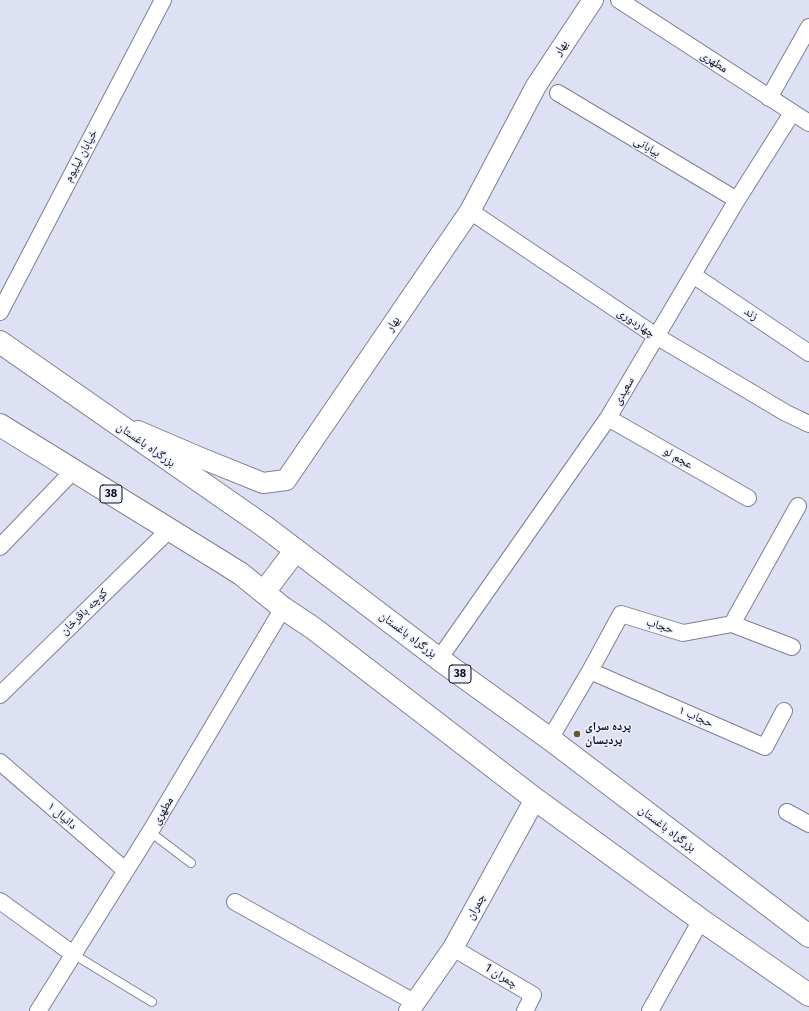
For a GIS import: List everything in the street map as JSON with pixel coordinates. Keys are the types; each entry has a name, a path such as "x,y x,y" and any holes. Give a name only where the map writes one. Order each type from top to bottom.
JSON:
{"highway":[{"name":"بزرگراه باغستان","path":"0,342 106,418 264,526 295,551 319,567 440,659 550,739 809,936"},
{"name":"38","path":"0,425 234,570 283,608 313,628 535,799 701,920 809,995"},
{"path":"264,592 295,551"}],"street":[{"name":"خیابان لیلیوم","path":"0,312 163,0"},
{"name":"بهار","path":"106,418 263,483 286,480 470,211 536,86 593,0"},
{"name":"مطهری","path":"619,0 809,123"},
{"path":"769,98 809,27"},
{"name":"بیابانی","path":"558,93 737,200"},
{"name":"سعیدی","path":"440,659 608,418 737,200 792,113"},
{"name":"چهاردوری","path":"470,211 656,336 809,424"},
{"name":"زند","path":"693,275 809,354"},
{"name":"عجم لو","path":"608,418 748,498"},
{"path":"0,547 74,471"},
{"path":"792,647 732,624 798,506"},
{"name":"کوچه باقرخان","path":"0,695 169,530"},
{"name":"مطهری","path":"38,1011 150,832 283,608"},
{"name":"حجاب","path":"550,739 621,614 682,633 732,624"},
{"name":"حجاب ۱","path":"590,671 765,747 784,712"},
{"name":"دانیال ۱","path":"0,762 125,870"},
{"name":"چمران","path":"411,1006 453,948 535,799"},
{"path":"787,812 809,824"},
{"path":"0,901 73,954"},
{"path":"235,902 411,1006"},
{"path":"650,1011 701,920"},
{"name":"چمران 1","path":"453,948 533,995 525,1011"}],"lane":[{"path":"150,832 192,863"},
{"path":"73,954 152,1002"}],"place":[{"name":"پرده سرای پردیسان","path":"577,734"}]}
